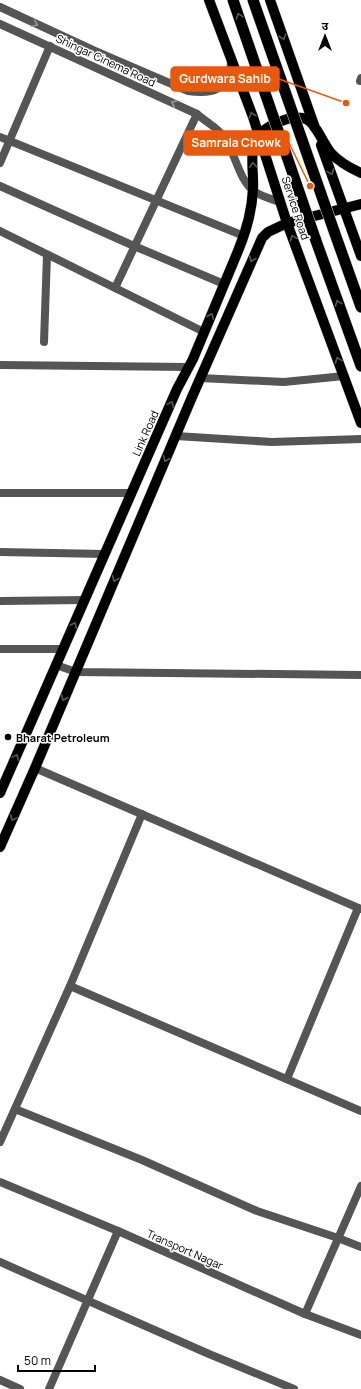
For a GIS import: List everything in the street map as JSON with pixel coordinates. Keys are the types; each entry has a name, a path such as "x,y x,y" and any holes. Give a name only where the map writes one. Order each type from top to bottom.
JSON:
{"highway":[{"path":"233,0 361,366"},
{"path":"253,0 361,307"}],"main road":[{"name":"Service Road","path":"210,0 259,134 287,223 361,423"},
{"path":"270,0 361,256"},
{"path":"259,134 270,126 291,118 299,117 307,119 315,127 331,153 342,163 361,173"},
{"name":"Link Road","path":"0,793 204,332 244,236 251,208 253,191 253,150 259,134"},
{"path":"0,847 76,672 200,378 262,238 268,232 287,223 361,204"}],"street":[{"name":"Shingar Cinema Road","path":"0,7 95,51 188,91 199,93 211,91 221,87 228,80 231,68 231,58"},
{"name":"Shingar Cinema Road","path":"0,24 197,114 214,127 224,138 245,180 253,191"},
{"path":"0,163 50,46"},
{"path":"115,288 197,114"},
{"path":"0,137 244,236"},
{"path":"0,186 134,246 224,284"},
{"path":"253,191 267,198 280,202"},
{"path":"0,232 204,332"},
{"path":"44,342 47,255"},
{"path":"0,365 188,367"},
{"path":"200,378 284,382 344,376"},
{"path":"176,436 272,442 361,439"},
{"path":"0,493 132,493"},
{"path":"0,552 105,554"},
{"path":"0,601 85,600"},
{"path":"0,649 63,649"},
{"path":"56,665 76,672 361,675"},
{"path":"35,768 359,908 287,1079"},
{"path":"0,1142 70,986 142,814"},
{"path":"70,986 361,1111"},
{"path":"15,1109 142,1160 257,1211 361,1247"},
{"name":"Transport Nagar","path":"0,1182 118,1231 305,1314 361,1335"},
{"path":"305,1314 361,1186"},
{"path":"49,1389 118,1231"},
{"path":"0,1262 209,1354 294,1389"},
{"path":"0,1380 20,1389"}],"place":[{"name":"Gurdwara Sahib","path":"346,103"},
{"name":"Samrala Chowk","path":"310,186"},
{"name":"Bharat Petroleum","path":"8,737"}]}
